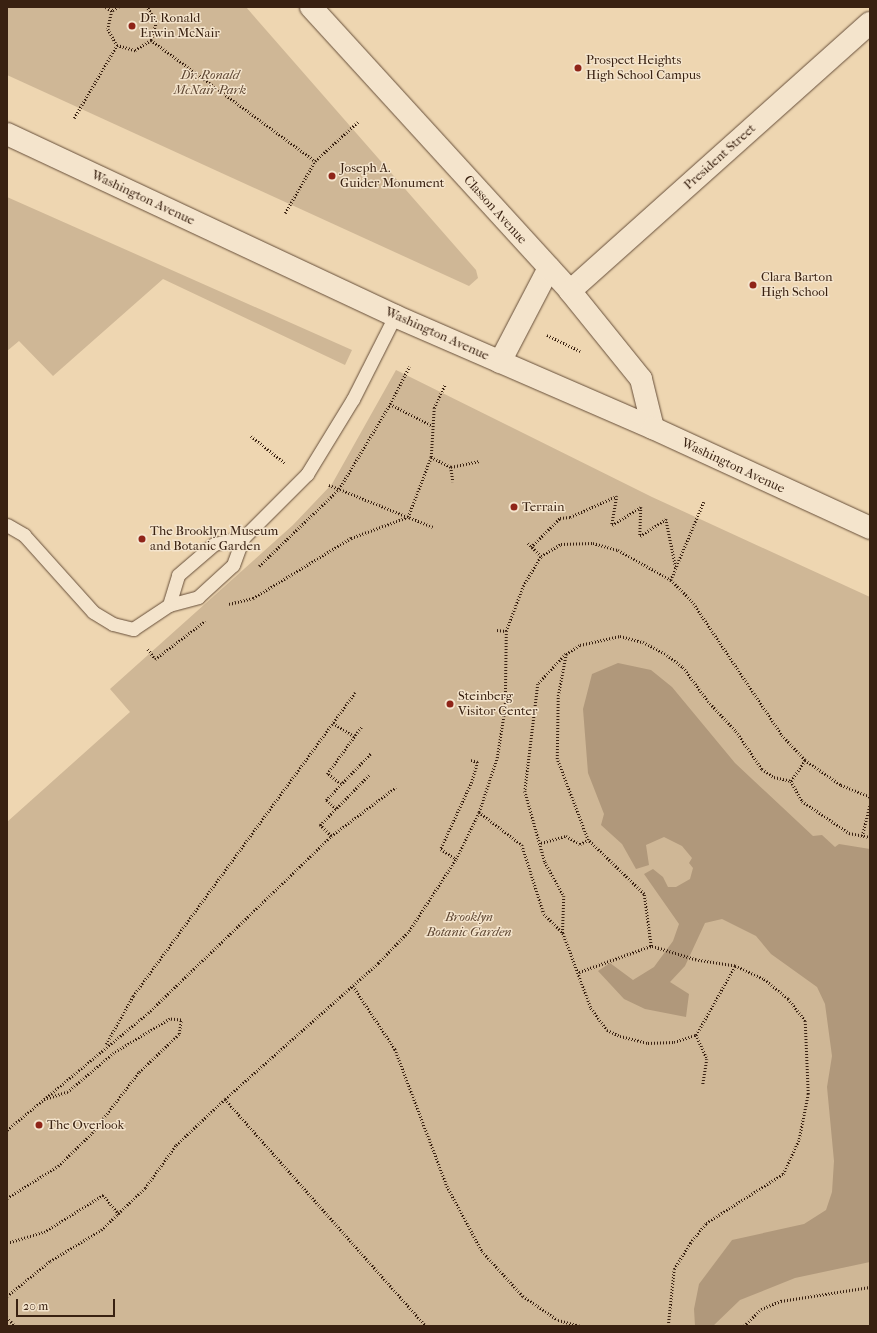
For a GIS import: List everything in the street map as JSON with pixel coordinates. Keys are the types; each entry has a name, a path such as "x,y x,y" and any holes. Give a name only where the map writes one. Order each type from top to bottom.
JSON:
{"street":[{"name":"Classon Avenue","path":"311,7 570,291 641,379 653,428"},
{"name":"President Street","path":"570,291 870,23"},
{"name":"Washington Avenue","path":"7,134 395,316 653,428 870,528"},
{"path":"500,362 549,268"}],"lane":[{"path":"7,525 24,535 93,612 113,624 133,629 169,604 198,597 233,565 243,538 307,474 353,399 395,316"},
{"path":"169,604 178,575 214,544 243,538"}],"path":[{"path":"106,7 112,11"},
{"path":"118,7 112,11 108,29 117,45 135,50 151,40 156,22 147,7"},
{"path":"151,40 315,160"},
{"path":"74,118 117,45"},
{"path":"285,214 315,160 359,120"},
{"path":"258,568 338,489 390,404 408,367"},
{"path":"408,517 431,457 434,408 445,384"},
{"path":"390,404 433,426"},
{"path":"431,457 451,467 479,461"},
{"path":"451,467 453,482"},
{"path":"532,547 560,518 570,517 618,496 612,525 641,507 640,536 666,519 676,568"},
{"path":"671,580 704,502"},
{"path":"229,603 253,598 351,538 408,517 433,528"},
{"path":"528,543 541,556"},
{"path":"7,1296 50,1261 95,1234 119,1214 161,1170 176,1145 225,1099 353,986 409,931 456,859 479,812 497,758 505,707 506,631 523,586 541,556 561,544 593,543 618,550 671,580 692,601 782,735 805,760 841,785 870,797"},
{"path":"223,608 233,597"},
{"path":"133,629 155,659 210,617"},
{"path":"497,630 506,631"},
{"path":"563,933 564,896 545,862 541,843 525,791 530,739 538,684 566,654 587,643 620,636 644,642 667,655 683,667 708,701 736,731 762,769 774,777 791,781 802,801 849,833 870,838"},
{"path":"566,654 558,696 557,759 588,840 644,894 651,946"},
{"path":"104,1046 134,996 355,693"},
{"path":"333,723 354,736"},
{"path":"341,784 327,774 362,726"},
{"path":"336,809 326,800 371,753"},
{"path":"456,859 441,849 470,788 478,762 471,760"},
{"path":"791,781 805,760"},
{"path":"331,836 320,825 369,775"},
{"path":"7,1130 104,1046 148,1013 331,836 396,787"},
{"path":"862,836 870,804"},
{"path":"479,812 522,845 544,914 563,933 579,972 591,1008 607,1030 648,1043 674,1042 696,1035 736,966"},
{"path":"541,843 566,836 580,844 588,840"},
{"path":"579,972 595,968 613,958 651,946 696,960 736,966 763,979 782,994 805,1021 808,1094 798,1139 783,1174 706,1222 690,1243 674,1269 668,1326"},
{"path":"353,986 395,1049 447,1186 482,1251 523,1296 558,1320 581,1326"},
{"path":"7,1198 37,1183 70,1155 139,1072 179,1034 181,1020 170,1019 114,1053 68,1092 42,1100"},
{"path":"696,1035 707,1059 703,1085"},
{"path":"225,1099 426,1326"},
{"path":"7,1243 44,1232 103,1195 119,1214"},
{"path":"744,1326 761,1309 780,1301 870,1287"},
{"path":"7,1317 15,1326"}],"green space":[{"name":"Dr. Ronald McNair Park","path":"7,7 246,7 476,270 478,278 469,286 7,75"},
{"path":"7,197 352,350 345,365 163,279 53,376 19,341 7,351"},
{"name":"Brooklyn Botanic Garden","path":"396,370 652,497 870,597 870,1326 7,1326 7,822 130,712 110,689 293,525 332,484"}],"shaded area":[{"path":"618,663 651,670 672,687 735,763 813,836 822,835 835,847 839,844 870,849 870,1262 795,1278 740,1300 713,1326 695,1326 694,1309 699,1284 732,1240 804,1224 826,1210 832,1192 834,1161 827,1087 832,1056 825,1004 817,987 771,954 756,936 722,919 705,923 685,966 670,982 689,994 686,1017 645,1009 624,999 598,971 610,963 633,980 654,967 673,941 679,924 644,874 653,869 663,877 668,887 676,887 690,879 693,868 689,863 692,858 682,846 664,837 646,845 649,865 636,869 622,844 601,825 604,814 588,773 583,709 592,674"}],"place":[{"name":"Dr. Ronald Erwin McNair","path":"132,26"},
{"name":"Prospect Heights High School Campus","path":"578,68"},
{"name":"Joseph A. Guider Monument","path":"332,176"},
{"name":"Clara Barton High School","path":"753,285"},
{"name":"Terrain","path":"514,507"},
{"name":"The Brooklyn Museum and Botanic Garden","path":"142,539"},
{"name":"Steinberg Visitor Center","path":"450,704"},
{"name":"The Overlook","path":"39,1125"}]}
